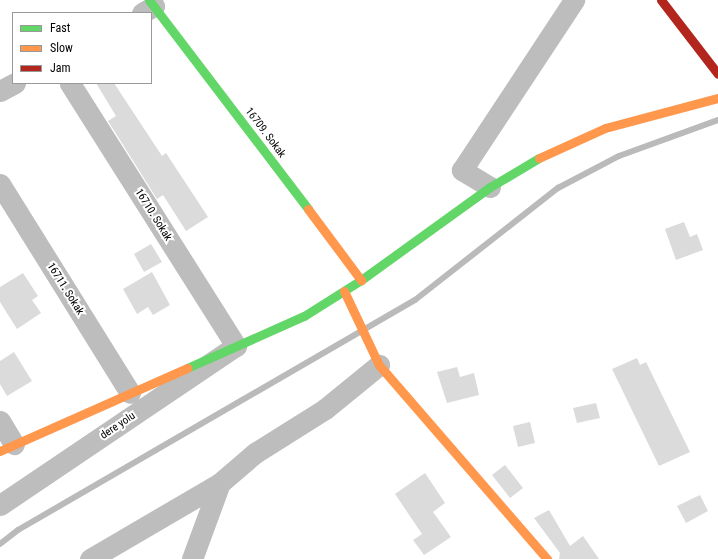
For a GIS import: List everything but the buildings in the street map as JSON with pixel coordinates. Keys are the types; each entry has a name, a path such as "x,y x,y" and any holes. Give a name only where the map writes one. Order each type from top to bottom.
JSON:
{"street":[{"path":"490,187 462,170 574,0"},
{"path":"660,0 718,74"},
{"name":"16709. Sokak","path":"148,6 361,280"},
{"path":"0,91 12,84"},
{"name":"16710. Sokak","path":"71,84 236,346"},
{"path":"0,421 7,447 304,316 361,280 490,187 554,149 605,128 718,98"},
{"name":"16711. Sokak","path":"0,184 130,393"},
{"path":"344,291 377,357 547,559"},
{"name":"dere yolu","path":"0,506 236,346"},
{"path":"90,559 220,483 255,453 325,409 377,357"},
{"path":"192,559 220,483"}],"waterway":[{"path":"0,544 18,530 415,300 558,188 619,156 718,120"}],"traffic: fast":[{"path":"149,0 308,209"},
{"path":"187,368 304,316 361,280 490,187 539,158"}],"traffic: slow":[{"path":"539,158 605,128 718,98"},
{"path":"308,209 361,280"},
{"path":"344,291 379,365 547,559"},
{"path":"0,451 187,368"}],"traffic: jam":[{"path":"661,0 718,74"}]}
